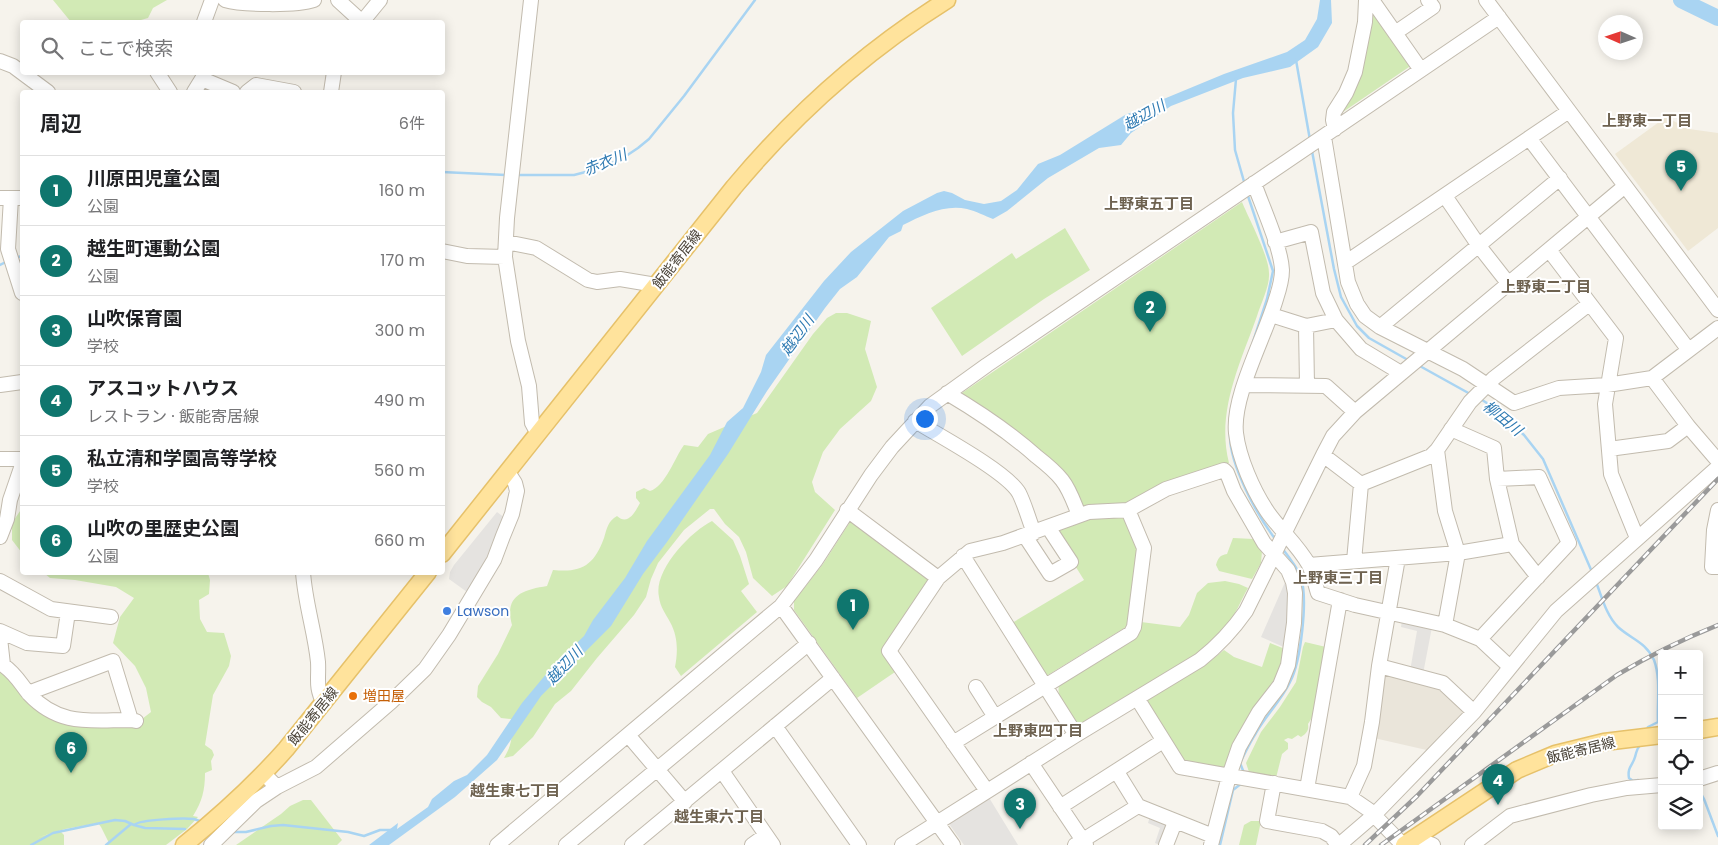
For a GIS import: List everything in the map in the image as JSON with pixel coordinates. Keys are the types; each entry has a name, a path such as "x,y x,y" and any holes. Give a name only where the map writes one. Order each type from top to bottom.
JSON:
{"main road":[{"name":"飯能寄居線","path":"445,550 748,170 803,113 860,62 904,29 948,0"},
{"name":"飯能寄居線","path":"184,845 233,804 264,774 324,704 426,575"},
{"path":"1703,729 1718,727"},
{"name":"飯能寄居線","path":"1407,843 1518,770 1555,754 1604,742 1652,736"}],"street":[{"path":"205,20 212,0"},
{"path":"224,0 239,3 298,4 314,0"},
{"path":"338,0 360,20"},
{"path":"364,20 380,0"},
{"path":"531,0 505,257 515,323 529,386 532,423 538,434"},
{"path":"1366,0 1365,22 1355,72 1346,93 1334,112 1333,120 1326,135 1344,264 1348,282 1357,304 1366,316 1380,327 1425,354 1462,369 1514,404 1559,388 1607,385 1652,378 1718,328"},
{"path":"1372,0 1421,70"},
{"path":"1395,33 1433,7 1428,0"},
{"path":"1486,0 1718,310"},
{"path":"498,845 781,606 816,560 847,510 892,446 930,406 1499,17"},
{"path":"0,61 20,71"},
{"path":"25,75 45,90"},
{"path":"159,75 169,90"},
{"path":"330,90 333,75"},
{"path":"195,90 202,79 228,90"},
{"path":"250,90 256,85 283,90"},
{"path":"1344,264 1569,111"},
{"path":"1529,138 1688,350"},
{"path":"1380,327 1560,178"},
{"path":"1116,772 1138,806 1212,840 1239,777 1239,747 1259,712 1280,684 1288,665 1294,623 1295,592 1293,582 1266,510 1251,481 1239,451 1236,426 1245,384 1271,316 1281,281 1282,268 1275,242 1253,184"},
{"path":"902,845 1076,735 1200,660 1216,648 1231,633 1246,611 1333,436 1355,412 1404,370 1625,186"},
{"path":"1445,196 1508,284"},
{"path":"11,198 8,249 20,287"},
{"path":"1275,242 1311,232 1324,293 1336,320 1361,349 1404,370"},
{"path":"506,242 536,248 588,280 597,282 620,279 656,285"},
{"path":"1549,250 1616,338 1605,404 1611,474 1637,538"},
{"path":"445,252 467,256 505,257"},
{"path":"1361,484 1431,456 1470,402 1486,385 1589,304"},
{"path":"1271,316 1306,326 1336,320"},
{"path":"1306,326 1307,385"},
{"path":"1652,378 1688,426 1718,461"},
{"path":"0,385 20,382"},
{"path":"1245,384 1326,386 1355,412"},
{"path":"947,393 988,417 1043,462 1061,479 1079,515"},
{"path":"914,421 993,469 1010,482 1019,492 1029,534 1050,574 1071,562 1048,527"},
{"path":"1609,449 1668,441 1688,426"},
{"path":"1451,429 1494,448 1497,479 1512,544 1538,577"},
{"path":"1437,450 1445,511 1458,554 1445,625"},
{"path":"1323,455 1361,484"},
{"path":"0,459 20,459"},
{"path":"1274,783 1267,821 1322,831 1331,836 1338,845 1374,815 1474,712 1556,611 1718,467"},
{"path":"987,791 889,651 938,578 970,551 1003,543 1089,512 1128,510 1166,489 1224,470 1264,543 1279,542 1309,565 1318,593 1445,625 1480,639 1510,667"},
{"path":"0,537 8,519 10,500 20,471"},
{"path":"211,845 256,801 278,787 316,768 425,670 449,635 497,552 512,514 517,492 515,483 508,472"},
{"path":"1480,639 1569,543 1539,477 1497,479"},
{"path":"1354,561 1361,484"},
{"path":"847,510 938,578"},
{"path":"953,743 1131,633 1134,627 1144,548 1128,510"},
{"path":"1718,510 1714,530 1712,567 1718,567"},
{"path":"1309,565 1458,554 1512,544"},
{"path":"963,556 1076,735"},
{"path":"1350,797 1364,766 1398,558"},
{"path":"303,575 307,607 318,663 317,691 324,704"},
{"path":"0,581 51,609 111,617"},
{"path":"1306,789 1340,600"},
{"path":"781,606 953,845"},
{"path":"0,631 27,642 63,646 68,612"},
{"path":"0,638 3,665 13,672 28,693 41,705 59,716 79,720 134,721 113,662 28,693"},
{"path":"566,845 809,643"},
{"path":"1379,666 1442,683 1474,712"},
{"path":"632,845 834,678"},
{"path":"976,687 995,717"},
{"path":"1137,698 1180,767 1350,797 1407,843 1433,845"},
{"path":"775,726 859,845"},
{"path":"628,736 658,769 684,802"},
{"path":"1060,807 1163,741"},
{"path":"1031,763 1081,843 1138,806"},
{"path":"722,771 769,840 752,845"},
{"path":"1703,778 1718,773"},
{"path":"264,774 278,787"},
{"path":"1472,845 1510,816 1591,795 1627,788 1658,785"},
{"path":"1166,845 1175,822"}],"shaded area":[{"path":"1666,117 1689,129 1718,133 1718,228 1688,251 1615,154"},
{"path":"497,512 505,518 480,571 467,592 449,579 450,572"},
{"path":"1286,580 1291,595 1286,648 1261,637"},
{"path":"1402,620 1432,627 1423,674 1410,671 1417,631 1401,627"},
{"path":"1385,673 1442,687 1466,713 1431,751 1374,738 1382,676"},
{"path":"988,796 1018,845 964,845 947,821"},
{"path":"1150,816 1166,821 1169,826 1160,845 1155,843 1160,828 1148,823"}],"green space":[{"path":"53,0 167,0 153,8 148,18 141,20 69,20"},
{"path":"1373,8 1411,63 1409,67 1343,112 1341,110"},
{"path":"1242,202 1266,257 1269,278 1232,388 1226,425 1229,463 1125,506 1082,507 1073,489 959,395"},
{"path":"1065,228 1090,270 1044,299 962,356 931,308 1012,253 1016,259"},
{"path":"836,313 847,313 871,321 865,349 877,387 871,401 840,429 823,452 812,482 815,492 835,510 787,586 772,596 753,578 746,552 739,537 725,524 714,509 710,509 684,530 658,563 646,597 634,615 571,691 555,704 533,737 513,756 504,758 511,740 511,719 501,718 491,707 477,697 478,686 498,654 512,625 510,615 513,601 523,592 547,586 553,570 572,570 591,561 596,555 608,525 612,520 617,516 621,519 631,517 640,503 636,498 636,492 644,488 650,491 660,484 684,445 698,447 708,434 757,413 813,334 827,318"},
{"path":"20,511 20,550 12,540 12,523"},
{"path":"1123,514 1140,546 1129,624 1048,675 1044,675 1012,623 1084,580 1054,532 1092,515"},
{"path":"712,521 733,540 749,584 741,591 757,612 681,676 675,667 677,650 675,633 663,610 659,597 659,587 667,564 675,553 703,526"},
{"path":"850,522 855,522 929,577 930,581 883,651 895,672 857,698 794,610 794,601 823,564"},
{"path":"1233,538 1254,539 1262,551 1261,563 1252,579 1219,571 1216,565 1220,557 1227,554"},
{"path":"46,575 209,575 209,594 199,600 200,619 207,632 224,633 231,656 229,666 213,695 205,745 212,750 214,755 211,761 212,770 205,773 202,796 193,816 198,817 187,829 166,845 107,845 109,843 98,823 65,829 36,838 60,831 64,835 64,845 0,845 0,672 9,673 37,709 133,726 151,712 146,688 135,666 113,643 120,617 134,598 116,587 50,578"},
{"path":"1225,581 1248,588 1230,621 1209,644 1177,667 1096,715 1080,724 1074,722 1059,697 1061,680 1141,622 1180,627 1189,615 1197,593 1208,583"},
{"path":"1305,642 1326,647 1316,708 1308,724 1308,730 1301,737 1298,735 1292,739 1284,740 1288,743 1288,749 1282,754 1276,778 1253,775 1249,772 1246,763 1261,732 1296,682"},
{"path":"1270,643 1285,649 1282,665 1275,681 1259,700 1233,743 1228,768 1186,765 1145,705 1147,698 1208,663 1224,650 1234,657 1262,667"},
{"path":"303,800 311,800 342,840 337,845 236,845 290,806"},
{"path":"1251,821 1261,821 1256,845 1239,845 1244,825"}],"water":[{"name":"越辺川","path":"1320,0 1331,0 1332,23 1318,47 1290,67 1243,78 1171,106 1131,133 1121,145 1099,148 1048,178 1007,211 993,219 967,209 942,209 903,225 901,231 889,237 857,277 840,289 825,308 767,391 728,454 643,574 611,626 541,696 497,760 455,797 389,845 369,845 398,823 397,829 428,807 432,799 454,781 467,775 487,755 522,703 552,667 584,636 593,620 625,578 647,541 710,455 727,422 743,408 761,372 766,355 824,281 851,252 903,211 937,193 944,191 965,200 984,204 1001,201 1017,190 1038,164 1060,155 1125,115 1224,74 1287,52 1305,40 1317,19"}],"waterway":[{"name":"赤衣川","path":"516,175 574,175 601,168 623,158 638,148 649,139 684,96 755,0"},
{"path":"1681,0 1718,18"},
{"name":"柳田川","path":"1296,60 1310,140"},
{"path":"1236,79 1233,113 1235,150 1245,185"},
{"name":"柳田川","path":"1312,151 1341,297 1357,326 1369,338 1408,360"},
{"name":"赤衣川","path":"445,172 506,175"},
{"path":"1247,193 1273,271 1267,299 1253,342"},
{"name":"赤衣川","path":"15,258 20,257"},
{"name":"赤衣川","path":"0,265 8,261"},
{"name":"柳田川","path":"1418,365 1472,395"},
{"name":"柳田川","path":"1479,398 1493,407 1524,435 1543,459 1592,572"},
{"path":"1230,434 1234,460 1239,475 1253,504 1276,540"},
{"path":"1244,773 1240,763 1260,726 1290,682 1300,646 1304,600 1303,587 1301,577 1293,562 1282,548"},
{"name":"柳田川","path":"1596,582 1610,617 1618,627 1643,645 1654,660 1658,683 1658,722 1648,727 1647,730"},
{"name":"柳田川","path":"1638,780 1633,781 1629,778 1629,771 1637,749 1641,744"},
{"path":"1220,845 1233,790 1242,783"},
{"name":"柳田川","path":"1703,797 1718,836"},
{"path":"31,845 53,833 115,820 125,821 134,825 145,821 173,819 194,819 202,822"},
{"path":"106,845 131,824"},
{"path":"134,825 145,828 185,829"},
{"path":"231,832 246,832 283,825 348,832 364,836 380,830 392,830"}],"railway":[{"path":"1365,845 1417,796 1718,479"},
{"path":"1381,845 1617,675 1667,648 1718,625"}],"place":[{"name":"私立清和学園高等学校","path":"1681,191"},
{"name":"越生町運動公園","path":"1150,332"},
{"name":"Lawson","path":"447,611"},
{"name":"川原田児童公園","path":"853,630"},
{"name":"増田屋","path":"353,696"},
{"name":"山吹の里歴史公園","path":"71,773"},
{"name":"アスコットハウス","path":"1498,805"},
{"name":"山吹保育園","path":"1020,829"}],"district":[{"name":"上野東一丁目","path":"1647,120"},
{"name":"上野東五丁目","path":"1149,203"},
{"name":"上野東二丁目","path":"1546,286"},
{"name":"上野東三丁目","path":"1338,577"},
{"name":"上野東四丁目","path":"1038,730"},
{"name":"越生東七丁目","path":"515,790"},
{"name":"越生東六丁目","path":"719,816"}]}
